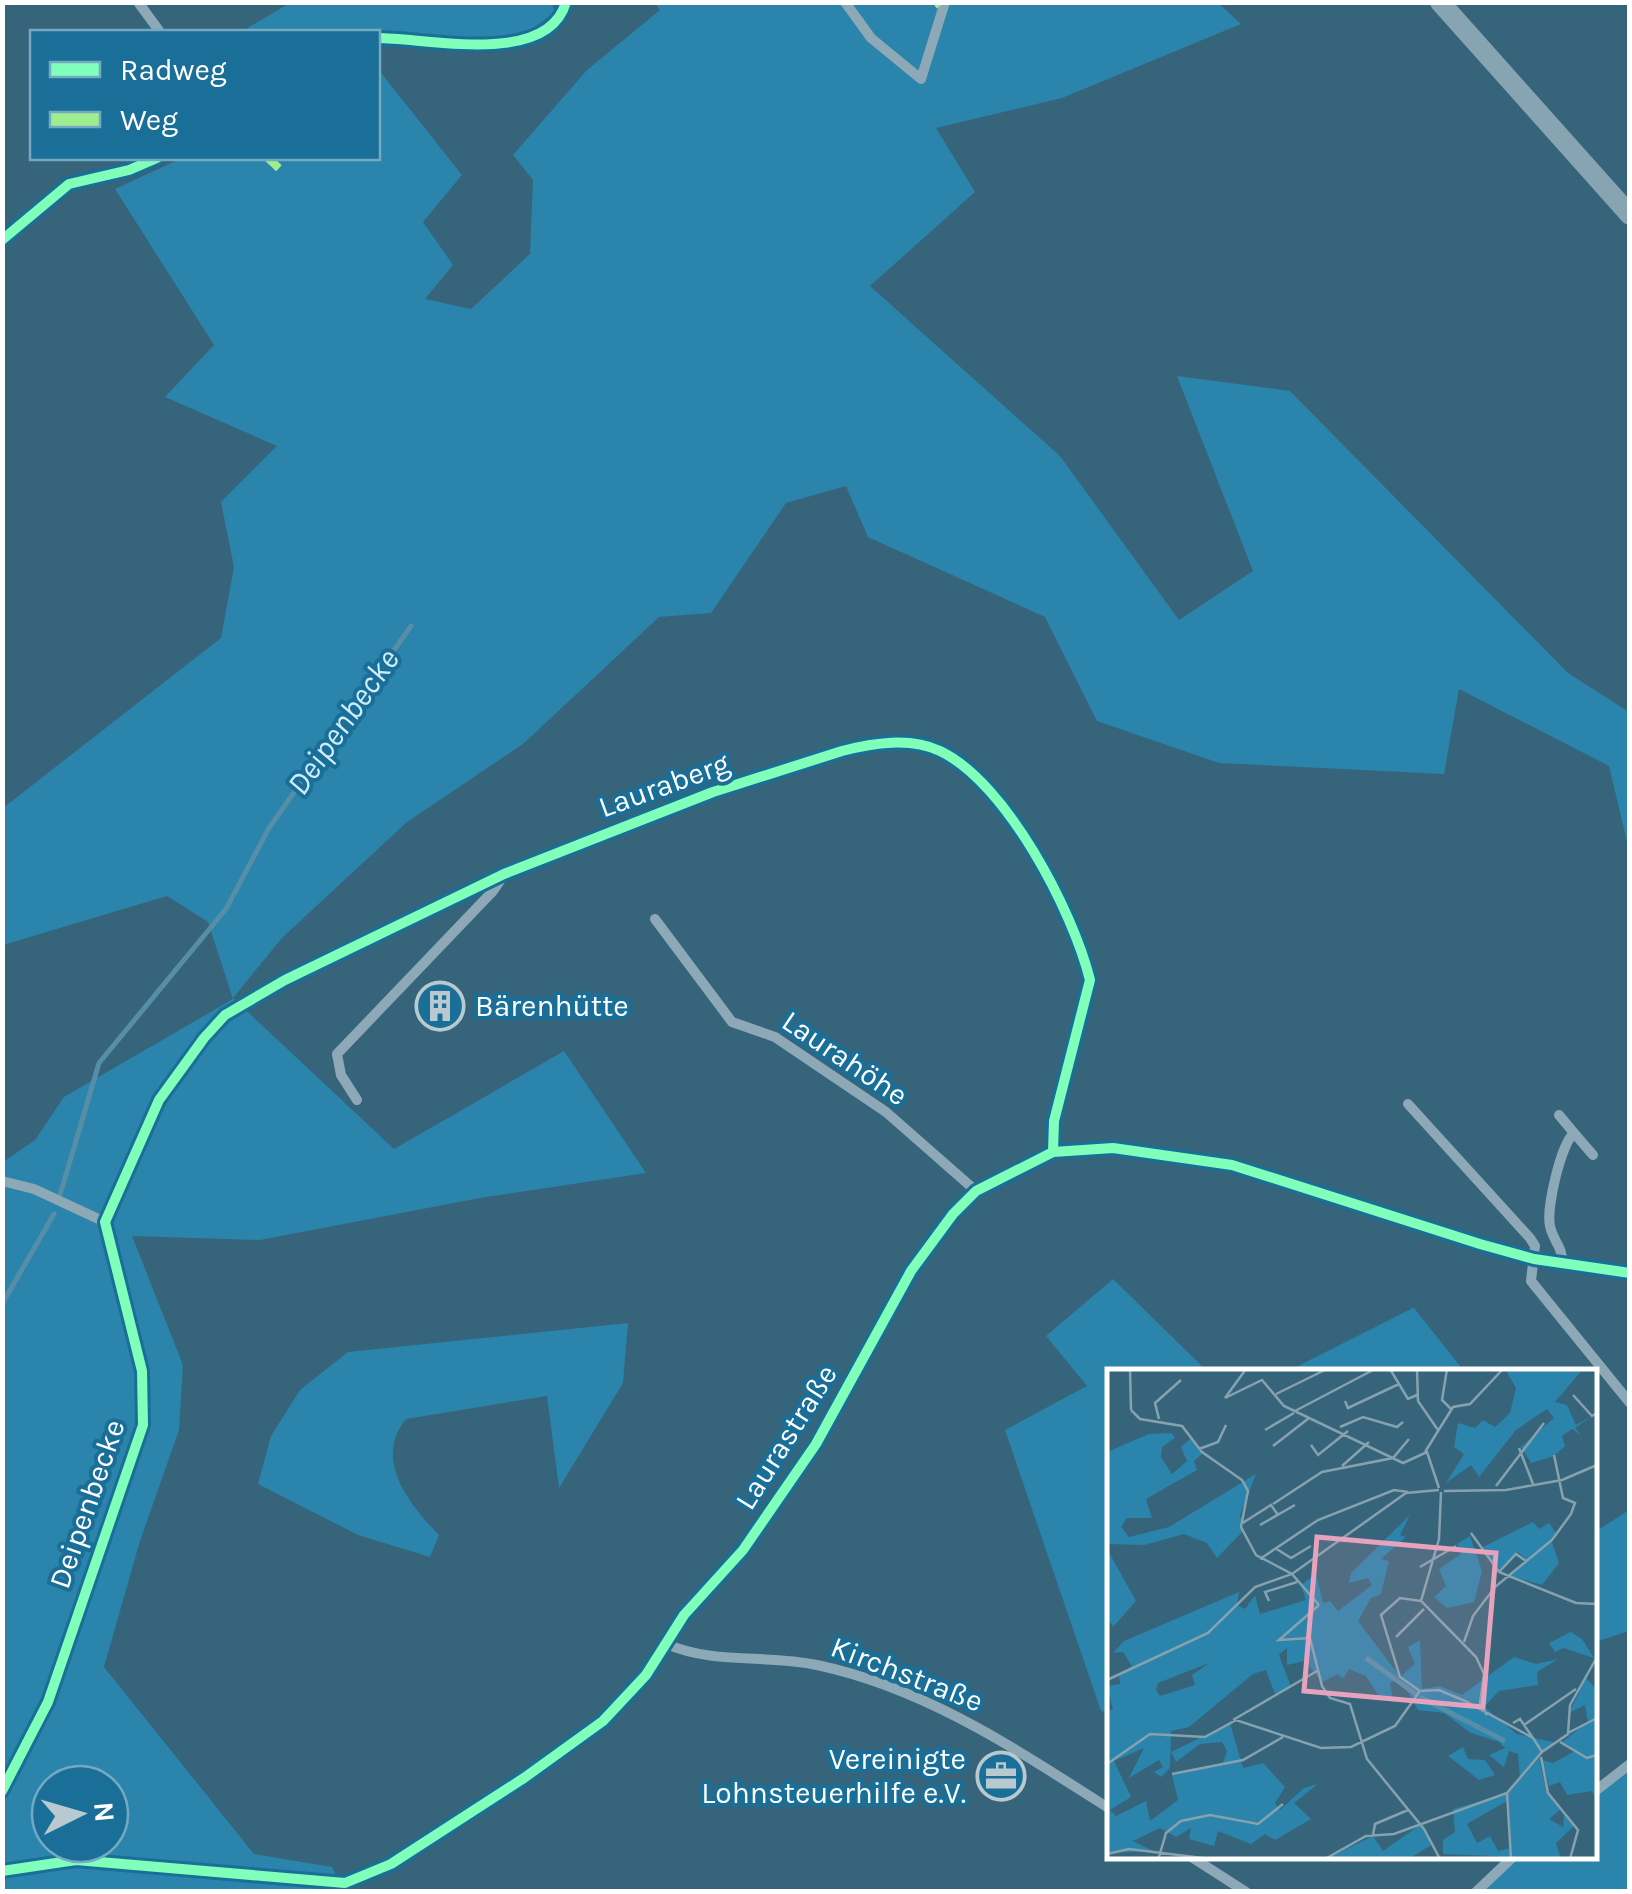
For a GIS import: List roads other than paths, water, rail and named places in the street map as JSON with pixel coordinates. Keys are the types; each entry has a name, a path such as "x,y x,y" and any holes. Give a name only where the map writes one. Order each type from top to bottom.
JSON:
{"main road":[{"path":"1440,2 1630,216"}],"street":[{"path":"138,2 159,30"},
{"path":"380,38 512,45 548,28 562,16 566,2"},
{"path":"845,2 871,38 921,79 945,2"},
{"path":"2,240 69,184 130,170 152,160"},
{"name":"Lauraberg","path":"105,1222 159,1100 225,1015 348,949 504,874 713,792 873,743 938,750 968,769 1021,834 1086,963 1090,980 1054,1120 1053,1152"},
{"name":"Lauraberg","path":"357,1100 341,1076 337,1054 493,892 504,874"},
{"name":"Laurahöhe","path":"655,919 732,1022 775,1037 886,1112 976,1191"},
{"path":"1408,1104 1530,1238 1534,1258 1531,1282 1630,1403"},
{"path":"1559,1115 1593,1155"},
{"path":"1562,1263 1563,1250 1549,1224 1563,1142 1574,1133"},
{"name":"Laurastraße","path":"2,1871 76,1860 345,1884 368,1876 437,1836 603,1721 646,1675 684,1615 742,1550 816,1444 911,1270 953,1214 976,1191 1014,1168 1053,1152 1113,1148 1232,1164 1415,1225 1534,1258 1630,1273"},
{"path":"2,1180 34,1188 105,1222"},
{"name":"Deipenbecke","path":"2,1791 48,1702 144,1425 142,1371 105,1222"},
{"name":"Kirchstraße","path":"666,1644 694,1656 816,1665 907,1695 987,1730 1107,1808"},
{"path":"1597,1790 1630,1764"},
{"path":"1195,1859 1246,1892"},
{"path":"1476,1892 1511,1859"}],"waterway":[{"name":"Deipenbecke","path":"60,1195 99,1063 226,909 269,828 411,626"},
{"name":"Deipenbecke","path":"2,1304 54,1214"}],"place":[{"name":"Bärenhütte","path":"440,1006"},
{"name":"Vereinigte Lohnsteuerhilfe e.V.","path":"1001,1776"}]}
